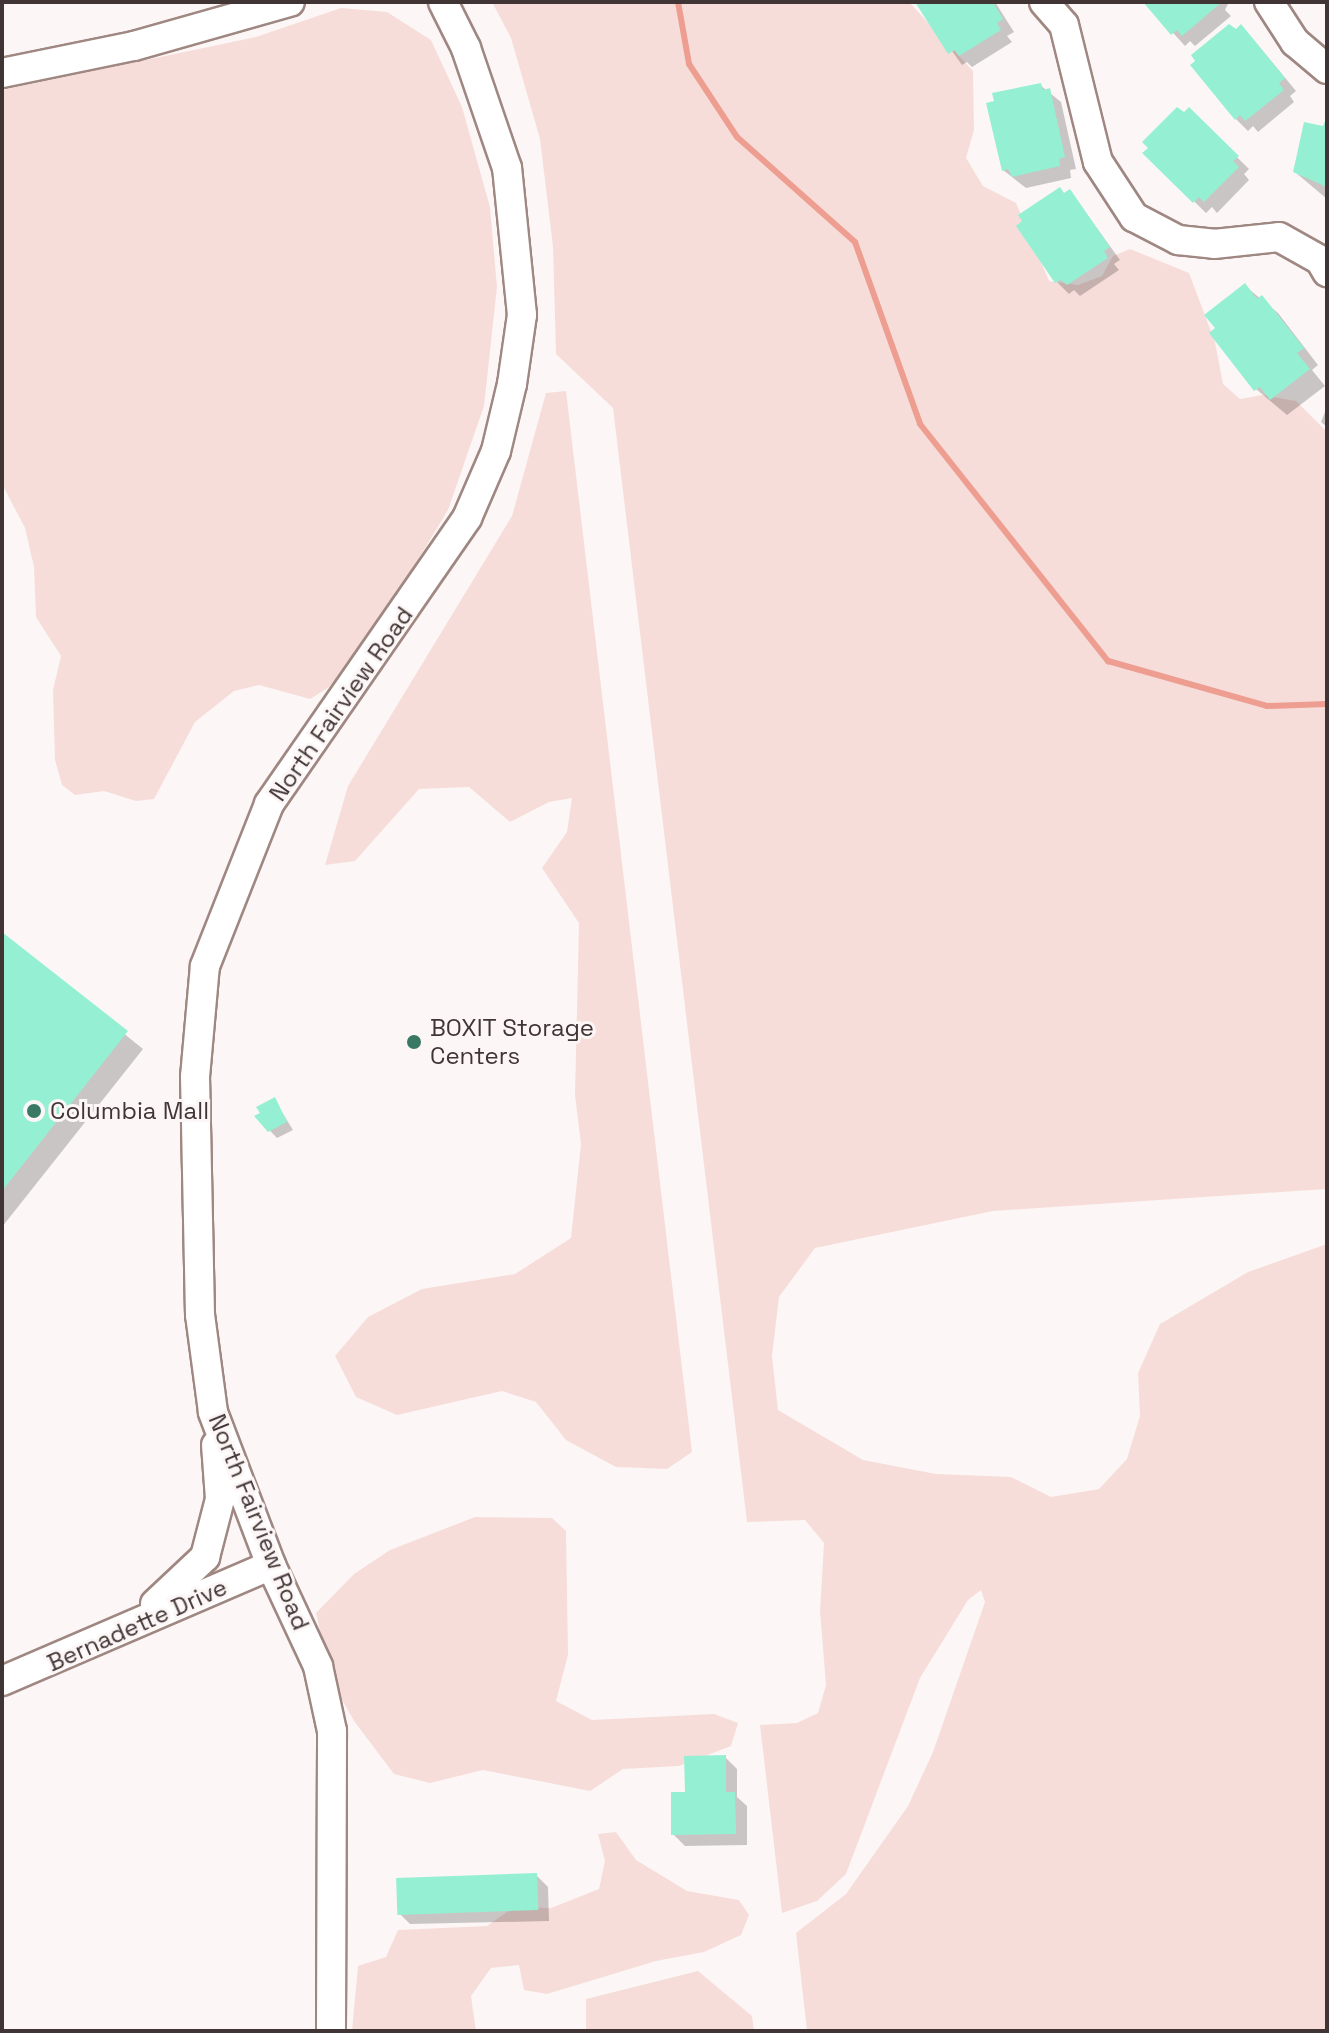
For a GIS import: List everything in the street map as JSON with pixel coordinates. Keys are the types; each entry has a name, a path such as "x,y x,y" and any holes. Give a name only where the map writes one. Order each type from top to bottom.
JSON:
{"street":[{"path":"2,73 134,46 290,2"},
{"name":"North Fairview Road","path":"331,2031 332,1731 318,1666 271,1565 213,1412 200,1315 195,1093 205,966 269,804 467,518 496,451 512,384 522,315 507,168 466,48 443,2"},
{"path":"1044,2 1064,25 1098,162 1134,217 1178,240 1214,244 1279,237 1320,260 1327,272"},
{"path":"1269,2 1295,42 1327,69"},
{"path":"122,1630 178,1586 205,1557 220,1499 213,1412"},
{"name":"Bernadette Drive","path":"2,1681 271,1565"}],"shaded area":[{"path":"492,2 909,2 973,71 974,130 966,158 983,186 1016,203 1049,281 1078,285 1102,276 1113,256 1130,249 1189,273 1215,342 1223,384 1240,399 1262,395 1296,401 1327,432 1327,1189 993,1211 815,1248 779,1297 772,1356 778,1410 863,1460 936,1474 1011,1477 1051,1497 1099,1489 1127,1459 1140,1416 1138,1373 1160,1324 1248,1272 1327,1244 1327,2031 807,2031 796,1933 846,1894 908,1806 933,1752 985,1602 981,1590 968,1600 920,1678 846,1874 817,1901 782,1913 760,1725 797,1723 818,1713 826,1685 820,1611 824,1543 805,1520 747,1522 613,408 556,354 553,247 540,139 511,38"},
{"path":"341,8 387,12 431,40 462,107 490,207 497,287 484,406 448,510 373,634 329,687 310,699 259,685 234,691 195,722 154,799 136,801 104,791 75,795 62,785 55,760 53,690 61,656 36,617 34,567 25,528 2,484 2,90 256,37"},
{"path":"566,391 692,1452 667,1469 616,1467 566,1440 536,1402 502,1391 397,1415 356,1397 335,1356 368,1317 422,1289 515,1274 571,1238 581,1144 575,1095 579,923 542,868 567,832 572,798 549,802 510,822 469,787 419,789 355,861 325,865 348,786 512,516 546,393"},
{"path":"475,1517 552,1518 566,1531 568,1655 556,1701 592,1720 714,1714 738,1723 731,1746 679,1766 623,1769 590,1791 483,1770 430,1783 394,1774 354,1721 330,1678 316,1613 354,1574 390,1550"},
{"path":"616,1832 636,1860 687,1891 739,1900 749,1915 741,1935 704,1952 656,1961 547,1994 524,1990 519,1965 491,1968 471,1996 476,2031 352,2031 358,1966 386,1957 398,1930 487,1926 514,1907 551,1908 599,1889 605,1861 598,1834"},
{"path":"698,1971 752,2016 754,2031 586,2031 586,1999"}],"building":[{"path":"915,2 993,2 1003,19 997,23 1001,30 959,56 955,50 948,54"},
{"path":"1143,2 1222,2 1182,36 1177,30 1171,35"},
{"path":"1229,24 1236,29 1241,24 1285,78 1279,83 1284,90 1245,121 1240,115 1235,120 1190,65 1195,61 1191,55"},
{"path":"1041,83 1043,90 1050,88 1065,157 1059,159 1060,166 1012,177 1008,169 1002,171 986,103 994,101 992,93"},
{"path":"1177,107 1184,112 1189,107 1239,156 1233,161 1239,167 1204,202 1199,197 1193,203 1142,153 1148,148 1142,142"},
{"path":"1327,116 1327,187 1293,172 1304,122 1323,126"},
{"path":"1060,187 1064,193 1070,189 1110,247 1104,251 1108,258 1067,285 1061,280 1055,283 1016,226 1022,221 1018,215"},
{"path":"1245,283 1257,299 1262,295 1304,348 1297,353 1310,369 1270,400 1260,387 1254,391 1209,333 1215,328 1204,315"},
{"name":"Columbia Mall","path":"2,932 128,1031 2,1191"},
{"path":"275,1097 287,1122 268,1132 254,1116 260,1113 256,1107"},
{"path":"726,1755 726,1792 735,1792 736,1834 671,1835 671,1792 685,1792 684,1756"},
{"path":"537,1873 538,1910 397,1915 396,1878"}],"waterway":[{"path":"678,2 689,64 737,137 855,242 920,424 1108,661 1267,706 1327,704"}],"place":[{"name":"BOXIT Storage Centers","path":"414,1042"},
{"name":"Columbia Mall","path":"34,1111"}]}
